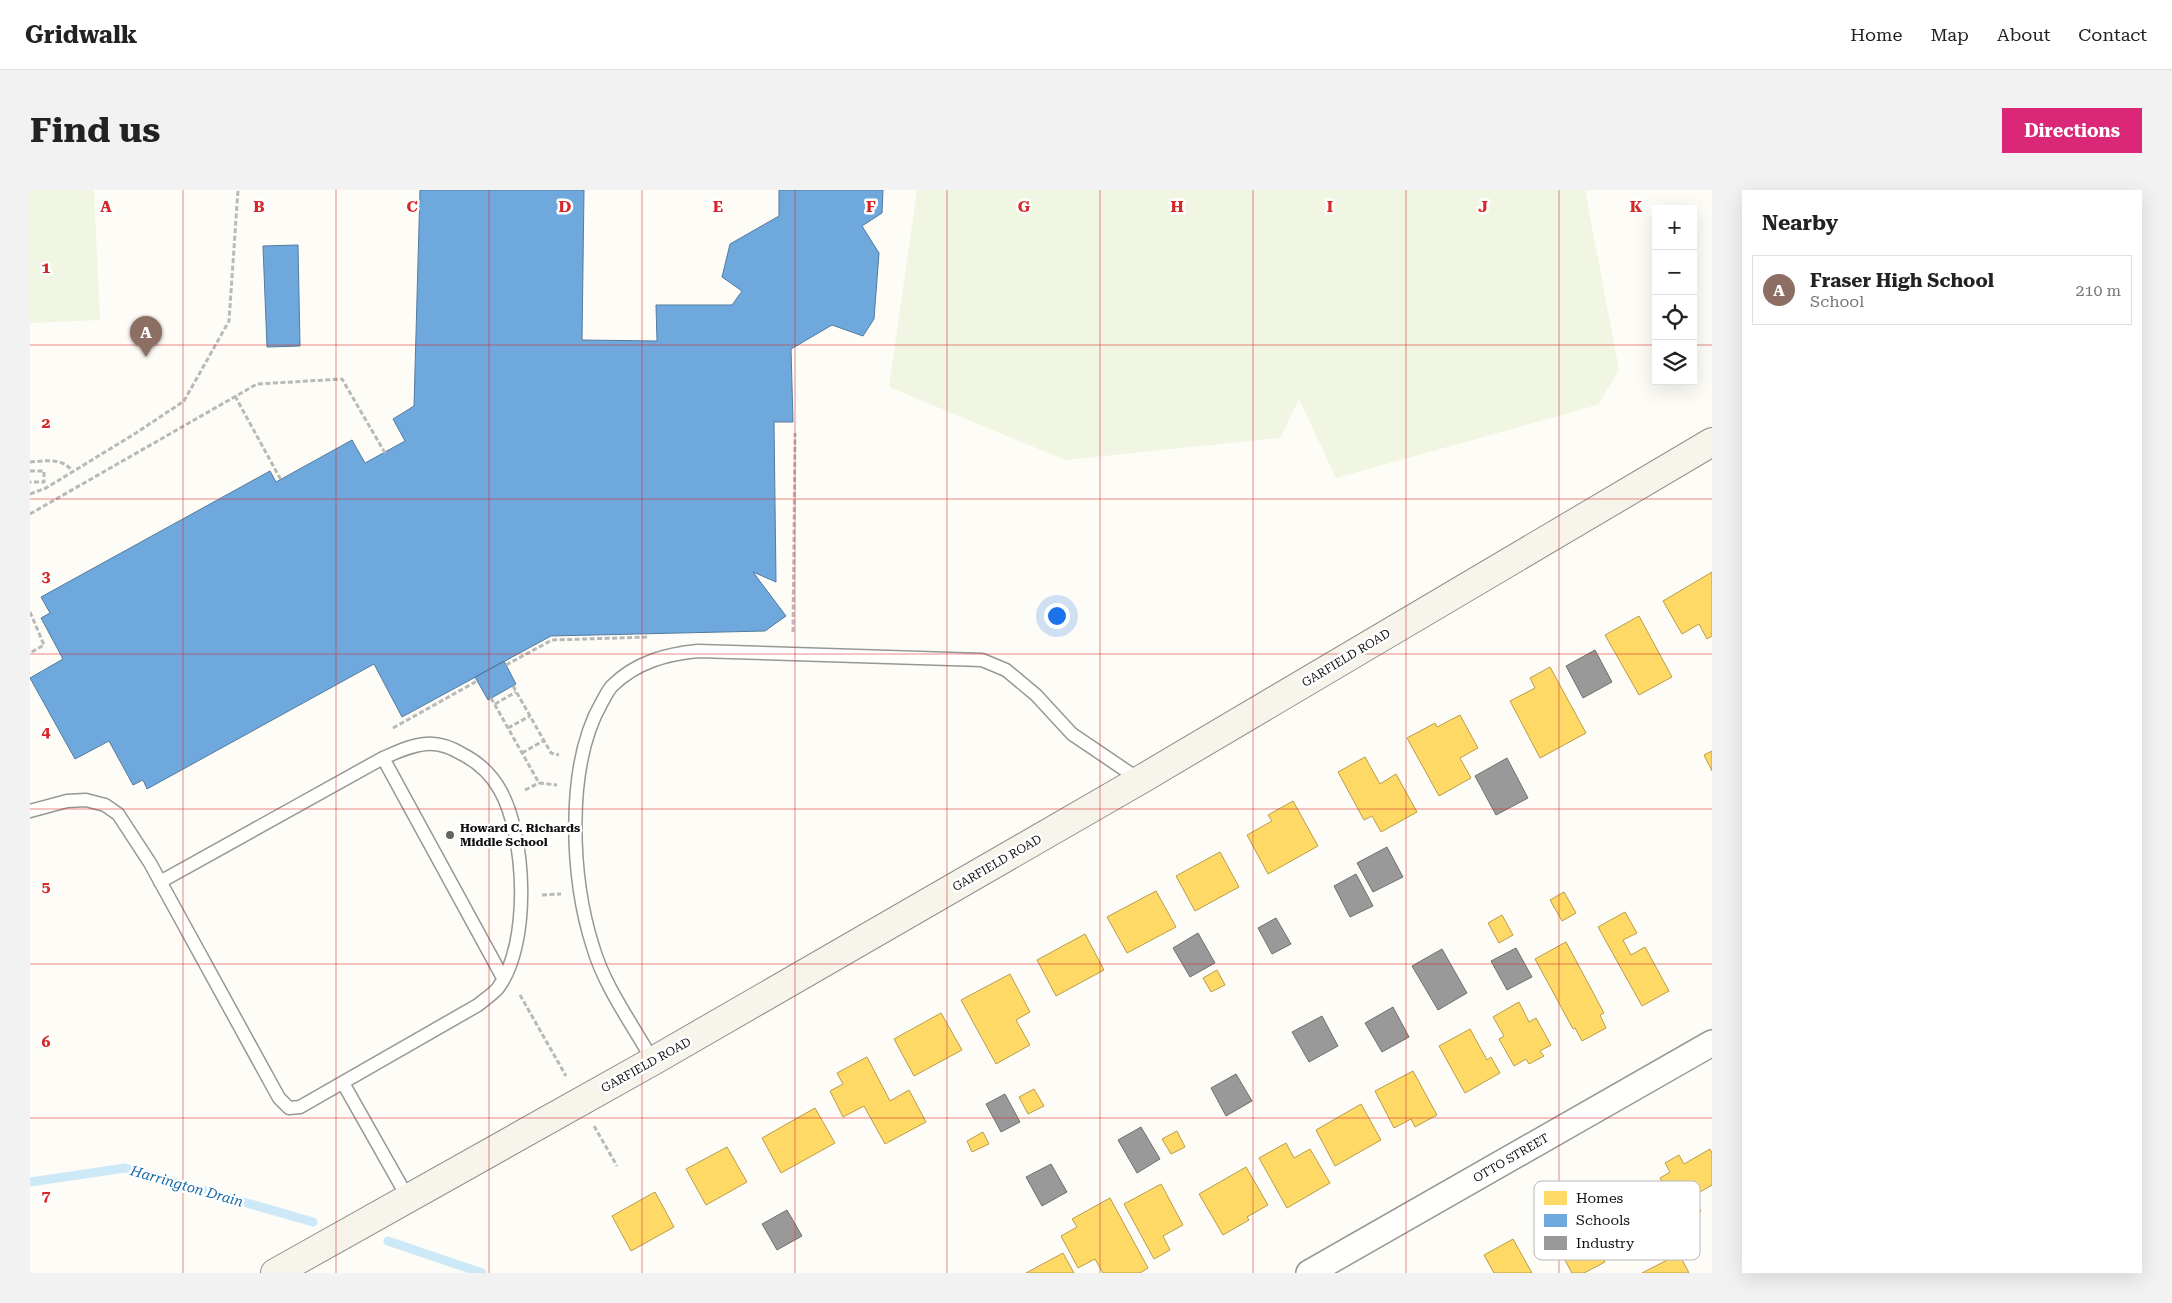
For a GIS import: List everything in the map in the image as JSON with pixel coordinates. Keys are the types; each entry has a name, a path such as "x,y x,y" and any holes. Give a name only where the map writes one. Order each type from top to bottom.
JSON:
{"main road":[{"name":"GARFIELD ROAD","path":"275,1273 653,1061 1140,780 1712,442"}],"street":[{"name":"OTTO STREET","path":"1309,1273 1712,1043"}],"lane":[{"path":"653,1061 604,975 593,949 580,892 578,864 577,806 584,749 595,715 611,686 631,671 652,660 676,653 698,651 982,660 1006,670 1036,694 1072,734 1140,780"},
{"path":"30,811 67,801 86,800 105,805 118,814 128,827 160,882 284,1103 289,1108 300,1107 478,1006 498,988 512,957 518,934 521,878 512,818 501,790 489,773 473,760 451,748 428,744 409,746 383,758 160,882"},
{"path":"383,758 503,978"},
{"path":"344,1082 408,1198"}],"path":[{"path":"30,494 46,488 73,472 184,401 229,321 238,190"},
{"path":"30,514 257,384 342,379 385,452"},
{"path":"235,396 281,480"},
{"path":"793,633 795,433"},
{"path":"30,462 58,461 66,464 73,472"},
{"path":"30,471 44,471 44,482 30,482"},
{"path":"30,612 44,645 30,653"},
{"path":"506,665 552,640 650,637"},
{"path":"392,728 477,681"},
{"path":"513,686 550,753 559,755"},
{"path":"494,704 516,692"},
{"path":"491,698 539,783"},
{"path":"508,728 530,716"},
{"path":"522,753 544,741"},
{"path":"525,790 539,783 557,785"},
{"path":"541,895 561,894"},
{"path":"518,992 567,1077"},
{"path":"591,1120 618,1166"}],"green space":[{"path":"30,190 94,190 100,320 30,323"},
{"path":"917,190 1585,190 1619,370 1598,405 1336,478 1299,399 1280,438 1065,460 889,387"}],"building: Homes":[{"path":"1712,572 1712,636 1707,639 1699,624 1682,634 1663,601"},
{"path":"1639,616 1672,677 1639,695 1605,635"},
{"path":"1550,667 1586,733 1540,758 1510,701 1535,688 1530,678"},
{"path":"1460,715 1478,748 1460,758 1471,778 1439,796 1407,738 1435,723 1437,727"},
{"path":"1712,751 1712,771 1704,755"},
{"path":"1365,757 1380,784 1396,774 1417,812 1381,832 1372,816 1364,820 1338,772"},
{"path":"1293,801 1318,846 1268,874 1247,835 1272,821 1268,815"},
{"path":"1220,852 1239,887 1195,911 1176,876"},
{"path":"1156,891 1176,927 1127,953 1107,917"},
{"path":"1564,892 1576,913 1562,921 1550,900"},
{"path":"1625,912 1637,933 1623,940 1631,955 1645,947 1669,991 1642,1006 1598,927"},
{"path":"1502,915 1513,935 1499,943 1488,923"},
{"path":"1085,934 1104,970 1056,996 1037,960"},
{"path":"1566,942 1604,1013 1600,1015 1606,1028 1582,1041 1575,1028 1573,1029 1535,959"},
{"path":"1217,970 1225,985 1211,992 1203,978"},
{"path":"1010,974 1030,1012 1016,1020 1030,1045 996,1064 961,1000"},
{"path":"1519,1002 1529,1022 1536,1018 1551,1045 1540,1051 1544,1056 1529,1064 1526,1059 1514,1066 1499,1039 1504,1036 1493,1017"},
{"path":"941,1013 962,1050 914,1076 894,1039"},
{"path":"1470,1029 1487,1060 1491,1057 1500,1073 1465,1093 1439,1046"},
{"path":"867,1057 890,1101 909,1090 926,1122 885,1144 864,1106 843,1117 830,1091 843,1084 837,1073"},
{"path":"1413,1071 1437,1115 1415,1127 1411,1119 1394,1128 1375,1091"},
{"path":"1034,1089 1044,1106 1028,1114 1019,1097"},
{"path":"1361,1104 1381,1140 1335,1166 1316,1130"},
{"path":"815,1108 835,1143 781,1173 762,1138"},
{"path":"1177,1131 1185,1147 1171,1154 1162,1139"},
{"path":"983,1132 989,1144 972,1152 967,1141"},
{"path":"1286,1143 1294,1158 1310,1149 1330,1183 1287,1208 1259,1158"},
{"path":"727,1147 747,1182 706,1205 686,1169"},
{"path":"1710,1149 1712,1153 1712,1185 1700,1192 1700,1181 1662,1181 1660,1178 1670,1172 1665,1163 1679,1155 1684,1164"},
{"path":"1246,1167 1268,1205 1247,1217 1249,1220 1223,1235 1199,1194"},
{"path":"1161,1184 1183,1225 1163,1236 1170,1250 1154,1259 1124,1204"},
{"path":"655,1192 674,1227 631,1251 612,1216"},
{"path":"1110,1198 1148,1268 1140,1273 1103,1273 1095,1259 1078,1268 1061,1236 1077,1227 1072,1219"},
{"path":"1513,1239 1532,1273 1494,1273 1484,1255"},
{"path":"1063,1253 1074,1273 1026,1273"},
{"path":"1565,1260 1604,1260 1605,1262 1584,1273 1572,1273"},
{"path":"1667,1260 1682,1260 1689,1273 1642,1273"}],"building: Schools":[{"path":"420,190 584,190 582,340 657,341 656,305 732,305 742,291 722,277 730,244 779,216 779,190 883,190 882,213 862,226 879,253 874,319 863,336 832,325 791,349 793,422 774,422 776,582 753,572 786,616 765,631 551,636 402,717 374,664 147,789 143,780 133,785 109,741 75,759 30,678 63,659 41,618 50,613 41,597 270,471 276,482 352,440 365,463 405,441 393,419 414,406"},
{"path":"298,245 300,346 267,347 263,246"},
{"path":"504,661 516,684 488,700 475,677"}],"building: Industry":[{"path":"1595,650 1612,682 1583,698 1566,666"},
{"path":"1507,758 1528,798 1496,815 1475,776"},
{"path":"1387,847 1403,877 1373,892 1357,863"},
{"path":"1356,874 1373,906 1350,917 1334,886"},
{"path":"1276,918 1291,944 1272,954 1258,928"},
{"path":"1198,933 1215,963 1190,977 1173,948"},
{"path":"1516,948 1532,977 1507,990 1491,961"},
{"path":"1442,949 1467,993 1438,1010 1412,966"},
{"path":"1393,1007 1409,1037 1382,1052 1365,1023"},
{"path":"1322,1016 1338,1046 1309,1062 1292,1032"},
{"path":"1236,1074 1252,1101 1226,1116 1211,1088"},
{"path":"1005,1094 1020,1122 1001,1132 986,1104"},
{"path":"1141,1127 1160,1159 1137,1173 1118,1140"},
{"path":"1051,1164 1067,1192 1042,1206 1026,1177"},
{"path":"787,1210 802,1236 777,1250 762,1224"}],"waterway":[{"name":"Harrington Drain","path":"30,1182 125,1168 313,1222"},
{"name":"Harrington Drain","path":"388,1241 482,1273"}],"place":[{"name":"Fraser High School","path":"146,357"},
{"name":"Howard C. Richards Middle School","path":"450,835"}]}
